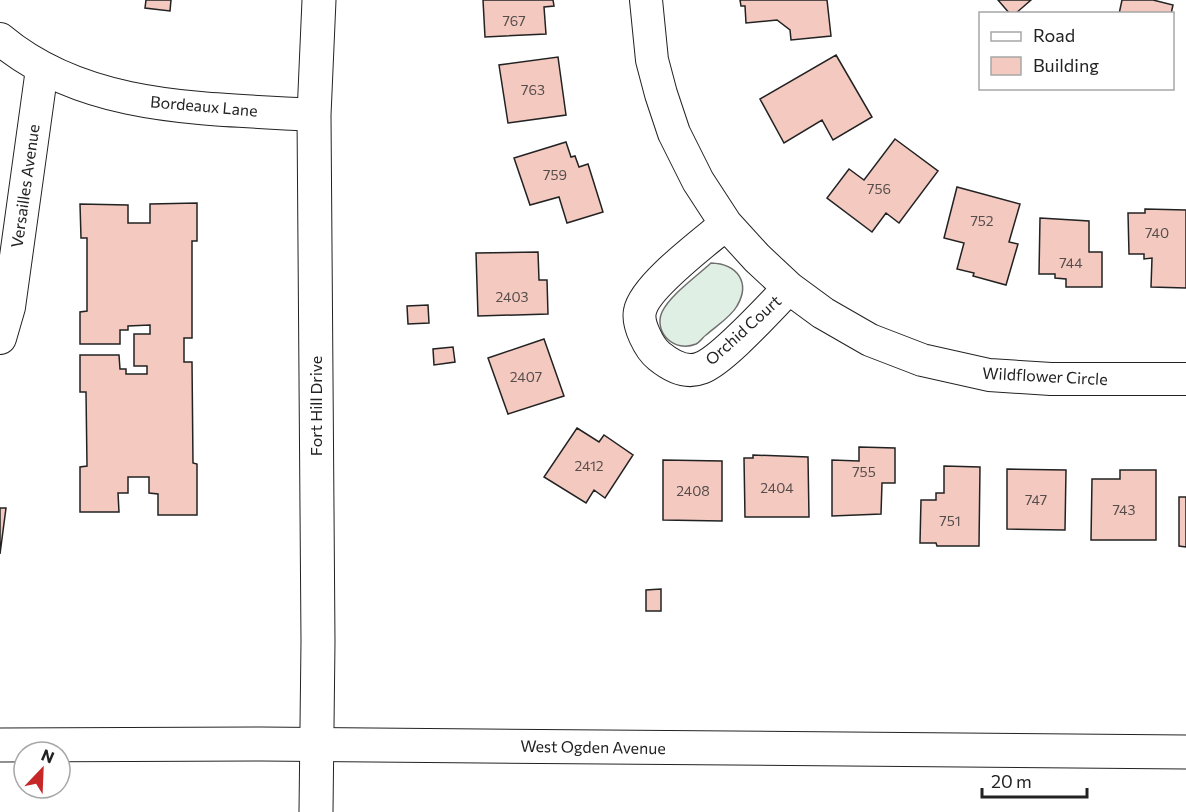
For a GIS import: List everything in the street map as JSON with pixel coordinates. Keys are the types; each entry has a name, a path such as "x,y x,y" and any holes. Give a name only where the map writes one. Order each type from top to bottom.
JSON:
{"main road":[{"name":"Fort Hill Drive","path":"316,812 318,745 314,115 319,0"},
{"name":"West Ogden Avenue","path":"0,745 318,745 1186,752"}],"street":[{"name":"Wildflower Circle","path":"646,0 652,60 661,94 674,134 698,181 726,224 757,258 789,288 823,313 870,340 922,360 954,369 988,375 1041,378 1186,379"},
{"name":"Bordeaux Lane","path":"0,39 15,52 42,69 79,85 114,95 180,107 314,115"},
{"name":"Versailles Avenue","path":"0,338 9,307 42,69"},
{"name":"Orchid Court","path":"726,224 662,279 648,295 639,312 651,350 668,364 681,369 700,369 722,354 789,288"}],"green space":[{"path":"711,263 728,267 739,276 742,282 741,297 727,318 699,342 681,346 663,334 660,320 662,312 677,292"}],"building":[{"path":"146,0 171,0 170,11 145,8"},
{"path":"483,0 553,0 554,6 544,7 546,34 485,37"},
{"path":"740,0 827,0 831,36 791,40 790,30 777,20 746,23 745,6 741,6"},
{"path":"998,0 1031,0 1017,12 1008,12"},
{"path":"1122,0 1153,0 1173,5 1171,12 1119,12"},
{"path":"836,55 872,117 833,140 822,120 784,143 760,99"},
{"path":"558,57 566,115 508,123 499,65"},
{"path":"895,139 938,171 899,223 886,213 872,232 827,198 849,169 864,180"},
{"path":"566,142 571,157 575,156 579,167 588,164 603,212 567,223 559,197 530,205 514,158"},
{"path":"957,187 1020,204 1009,242 1018,244 1006,285 957,269 964,243 944,238"},
{"path":"197,203 197,241 192,241 192,338 184,338 184,362 192,362 193,463 197,464 197,515 158,515 158,494 149,493 149,477 128,477 128,493 118,493 119,512 80,512 80,467 87,466 86,392 80,392 80,355 119,355 120,369 126,369 126,374 147,374 147,366 134,366 134,334 150,334 150,325 128,326 128,330 120,330 120,344 80,344 80,312 87,311 87,238 81,238 80,204 128,205 128,223 150,223 150,204"},
{"path":"1145,209 1186,210 1186,288 1151,287 1152,258 1144,259 1144,254 1129,254 1128,213 1145,213"},
{"path":"1040,218 1089,221 1089,252 1102,252 1102,287 1066,287 1066,279 1055,278 1055,274 1039,274"},
{"path":"538,252 539,280 547,280 548,314 478,316 476,253"},
{"path":"428,305 429,323 408,324 407,306"},
{"path":"544,339 564,396 508,414 488,358"},
{"path":"453,347 455,362 434,365 433,349"},
{"path":"577,428 599,442 604,435 633,455 605,498 594,490 586,503 544,477"},
{"path":"859,447 895,448 895,483 882,483 881,514 832,516 832,460 859,461"},
{"path":"753,455 808,457 809,517 745,517 744,458 753,458"},
{"path":"663,460 722,461 722,521 663,520"},
{"path":"944,466 980,467 979,546 937,546 936,543 920,543 921,500 936,500 936,493 944,493"},
{"path":"1007,469 1066,470 1065,530 1007,529"},
{"path":"1120,470 1156,470 1156,540 1091,540 1092,479 1120,479"},
{"path":"1179,497 1186,497 1186,547 1179,546"},
{"path":"0,508 6,508 0,554"},
{"path":"661,589 661,611 646,611 646,590"}]}
